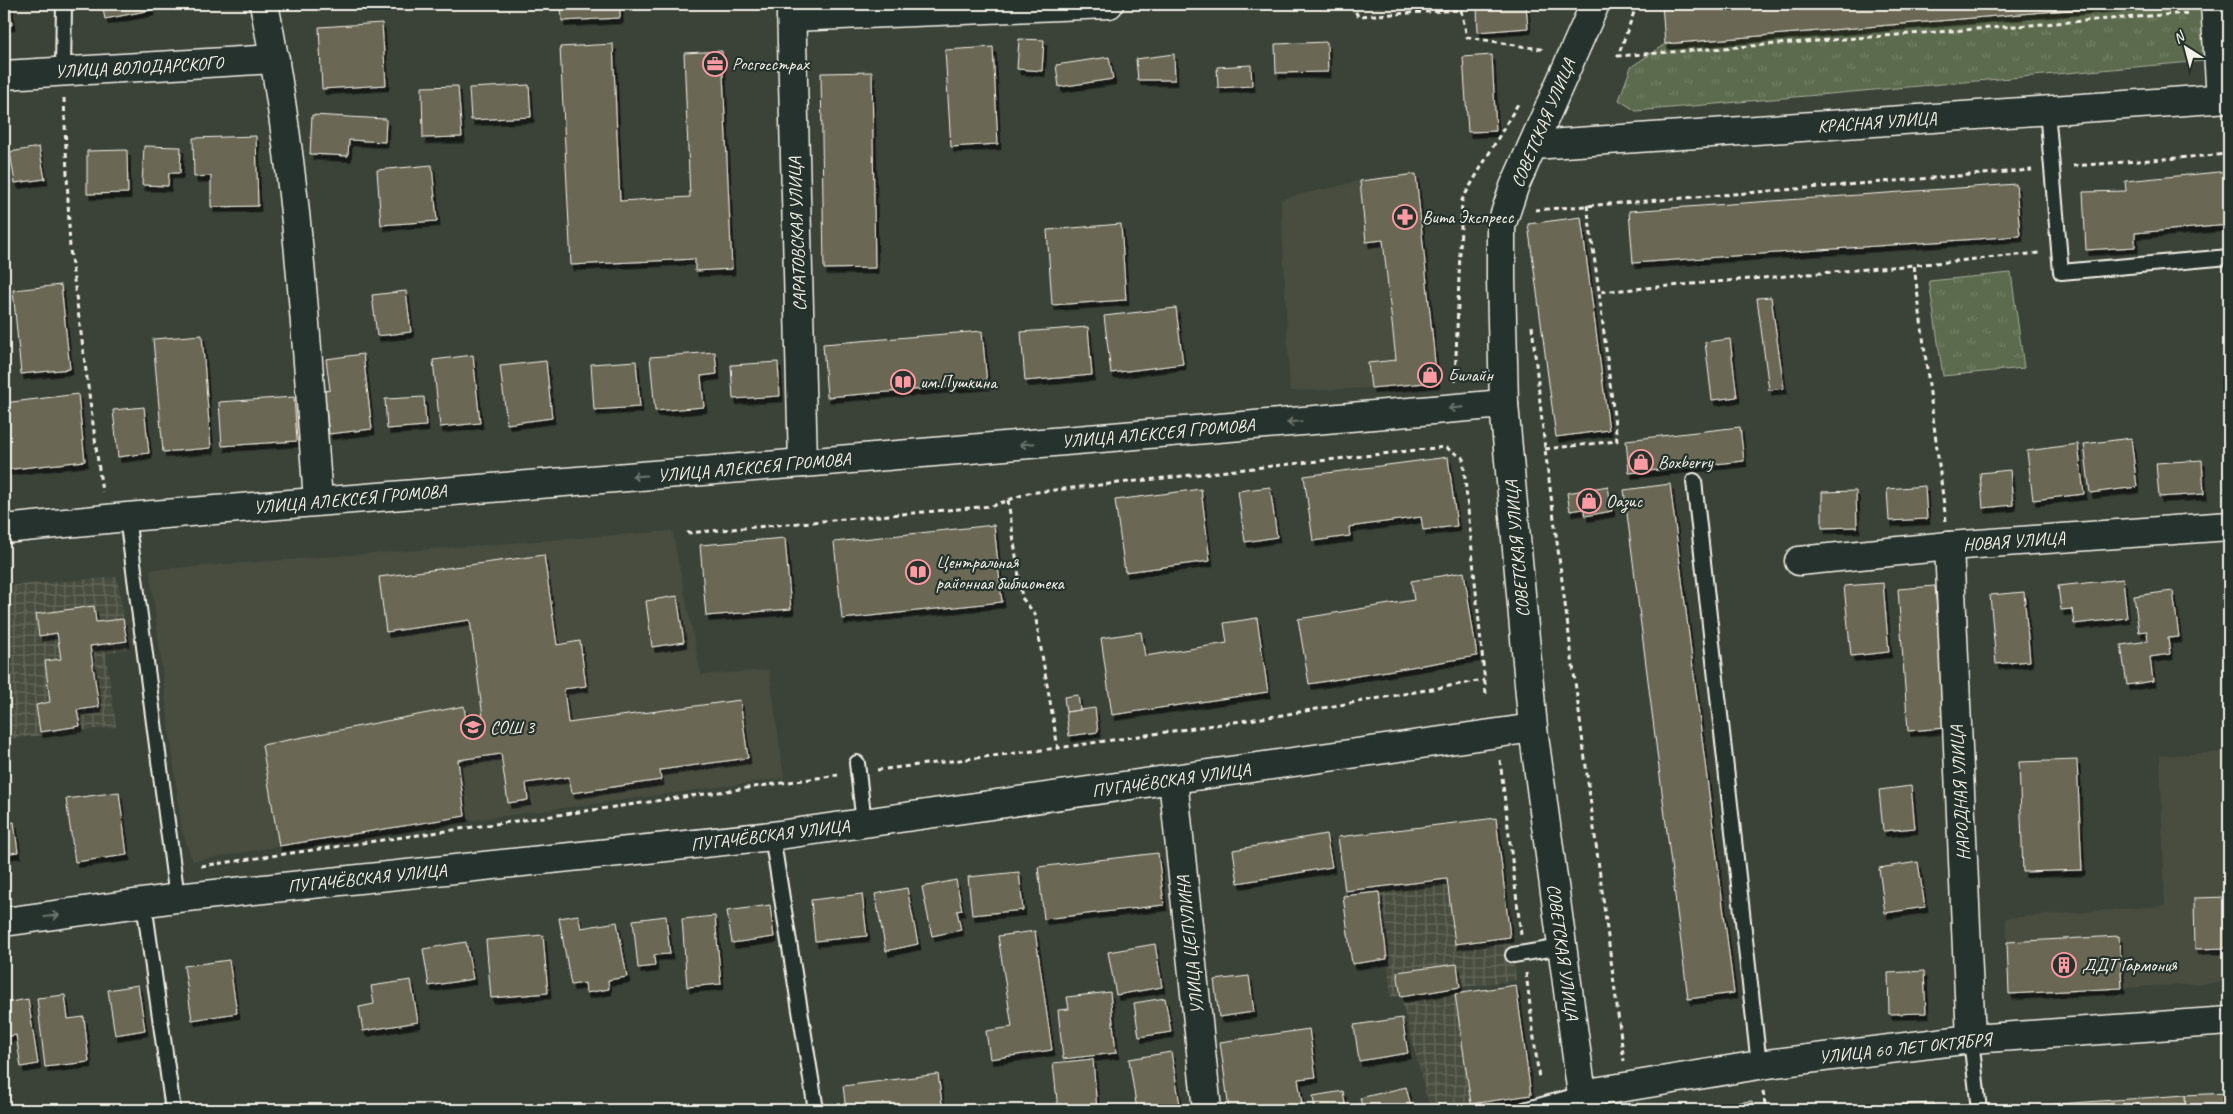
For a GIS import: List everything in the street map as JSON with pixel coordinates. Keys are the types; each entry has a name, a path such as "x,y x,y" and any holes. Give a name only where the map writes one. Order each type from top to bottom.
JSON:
{"street":[{"path":"264,4 275,59 298,232 318,501"},
{"path":"791,10 1109,4"},
{"name":"СОВЕТСКАЯ УЛИЦА","path":"1583,1102 1533,728 1504,404 1501,226 1532,145 1595,4"},
{"name":"КРАСНАЯ УЛИЦА","path":"1532,145 2225,98 2215,8"},
{"name":"САРАТОВСКАЯ УЛИЦА","path":"791,10 803,463"},
{"name":"УЛИЦА ВОЛОДАРСКОГО","path":"4,75 63,70 275,59"},
{"name":"УЛИЦА АЛЕКСЕЯ ГРОМОВА","path":"4,529 318,501 803,463 1504,404"},
{"name":"НОВАЯ УЛИЦА","path":"1799,561 1949,546 2229,526"},
{"name":"НАРОДНАЯ УЛИЦА","path":"1949,546 1971,1040"},
{"name":"ПУГАЧЁВСКАЯ УЛИЦА","path":"4,922 177,898 772,836 1533,728"},
{"name":"УЛИЦА ЦЕПУЛИНА","path":"1174,780 1207,1110"},
{"name":"УЛИЦА 60 ЛЕТ ОКТЯБРЯ","path":"1583,1102 1759,1065 1971,1040 2229,1021"}],"lane":[{"path":"63,70 64,4"},
{"path":"2047,110 2061,272 2229,257"},
{"path":"1694,481 1759,1065"},
{"path":"116,518 177,898"},
{"path":"857,763 864,823"},
{"path":"772,836 816,1110"},
{"path":"144,903 173,1110"},
{"path":"1518,955 1562,947"},
{"path":"1971,1040 1979,1110"},
{"path":"1524,1110 1583,1102"}],"path":[{"path":"1351,4 1358,16 1461,10 1467,37 1550,50"},
{"path":"1637,4 1618,56 2215,8"},
{"path":"63,70 70,250 116,518"},
{"path":"1529,210 2229,154"},
{"path":"1545,449 1617,441 1587,205"},
{"path":"1599,292 2058,252"},
{"path":"1914,265 1949,546"},
{"path":"1531,320 1545,449 1625,1068"},
{"path":"687,533 992,506 1028,493 1445,447 1463,458 1486,694"},
{"path":"1008,500 1022,598 1035,614 1058,748"},
{"path":"1499,752 1518,955 1539,1079"}],"shaded area":[{"path":"1360,181 1366,241 1383,240 1396,360 1368,363 1371,388 1290,391 1281,199"},
{"name":"СОШ 3","path":"672,531 701,675 769,670 784,778 279,846 193,861 182,831 150,570"},
{"path":"117,577 129,648 106,654 116,727 9,739 4,702 4,586"},
{"path":"2229,752 2229,982 2009,994 2006,918 2165,906 2160,756"},
{"path":"1496,818 1516,980 1391,997 1387,960 1352,964 1338,837"},
{"path":"1455,994 1471,1104 1429,1106 1402,1002"}],"green space":[{"path":"2139,4 2206,4 2207,28 2203,61 1636,111 1619,100 1631,67 1665,44"},
{"path":"2011,273 2024,368 1943,376 1929,281"}],"building":[{"path":"4,4 10,4 12,25 4,26"},
{"path":"102,4 150,4 151,10 105,19"},
{"path":"561,4 620,4 620,18 562,21"},
{"path":"1662,4 2139,4 1665,44"},
{"path":"1526,5 1528,28 1478,32 1477,8"},
{"path":"382,23 386,85 322,89 319,27"},
{"path":"1019,39 1044,40 1042,71 1017,69"},
{"path":"1327,42 1328,72 1276,73 1275,44"},
{"path":"613,44 620,201 690,197 684,53 722,51 732,269 695,271 695,259 571,265 560,47"},
{"path":"993,47 998,144 951,147 945,50"},
{"path":"1174,54 1175,80 1138,80 1136,59"},
{"path":"1492,55 1496,131 1468,132 1463,57"},
{"path":"1109,57 1113,79 1059,87 1056,65"},
{"path":"1251,65 1252,86 1218,88 1217,67"},
{"path":"872,72 875,268 824,269 821,73"},
{"path":"529,85 531,117 471,120 469,88"},
{"path":"458,86 462,137 423,138 422,87"},
{"path":"312,115 386,119 385,142 349,140 348,156 310,154"},
{"path":"256,136 258,206 211,207 211,176 194,177 193,138"},
{"path":"144,146 181,147 180,173 169,173 168,186 142,185"},
{"path":"39,147 45,179 15,183 10,152"},
{"path":"127,150 128,193 87,194 87,151"},
{"path":"432,165 437,221 381,225 377,170"},
{"path":"2229,171 2229,225 2135,233 2135,247 2086,250 2083,192 2126,191 2125,181"},
{"path":"1416,174 1437,382 1371,388 1368,363 1396,360 1383,240 1366,242 1360,181"},
{"path":"2016,184 2020,236 1633,263 1629,211"},
{"path":"1581,217 1609,430 1556,437 1528,224"},
{"path":"1121,224 1126,300 1052,305 1047,230"},
{"path":"61,285 70,369 21,374 13,290"},
{"path":"406,291 411,332 377,336 372,295"},
{"path":"1771,297 1784,388 1769,390 1757,298"},
{"path":"1176,308 1183,364 1111,373 1104,316"},
{"path":"1088,327 1092,375 1025,381 1021,332"},
{"path":"982,331 987,384 827,397 823,344"},
{"path":"202,335 211,448 163,452 153,339"},
{"path":"1730,339 1737,397 1712,400 1705,342"},
{"path":"715,352 717,374 701,376 704,407 655,411 650,357"},
{"path":"363,354 372,429 329,434 324,391 330,390 326,359"},
{"path":"473,355 480,423 440,427 433,360"},
{"path":"546,361 552,418 507,424 500,366"},
{"path":"636,361 640,407 594,410 591,364"},
{"path":"778,362 780,396 733,399 731,365"},
{"path":"78,394 85,461 4,470 4,403"},
{"path":"294,397 297,441 222,446 219,402"},
{"path":"424,397 426,426 387,429 385,399"},
{"path":"144,407 149,453 118,457 113,410"},
{"path":"1740,427 1744,461 1629,473 1626,440"},
{"path":"2131,438 2137,487 2090,493 2084,444"},
{"path":"2078,444 2084,494 2033,500 2027,451"},
{"path":"1448,457 1457,526 1423,530 1421,517 1349,527 1350,536 1313,541 1304,476"},
{"path":"2202,460 2204,494 2159,497 2156,463"},
{"path":"2010,470 2013,505 1983,508 1980,473"},
{"path":"1670,484 1734,993 1688,999 1624,490"},
{"name":"Оазис","path":"1608,486 1612,511 1585,516 1584,509 1570,511 1567,493"},
{"path":"1925,486 1927,519 1889,521 1887,489"},
{"path":"1270,487 1277,537 1245,542 1238,491"},
{"path":"1201,489 1210,561 1125,572 1115,500"},
{"path":"1856,491 1857,527 1822,528 1822,492"},
{"name":"Центральная районная библиотека","path":"994,525 1002,602 842,619 834,542"},
{"path":"785,538 791,609 706,616 700,545"},
{"path":"544,555 557,645 580,641 586,686 564,689 568,723 740,700 748,758 660,770 661,780 572,793 569,777 526,783 528,800 508,803 501,754 458,760 465,816 279,846 262,745 464,706 468,734 485,732 470,620 386,632 379,577"},
{"path":"1464,572 1477,656 1309,684 1298,619 1414,600 1411,581"},
{"path":"2229,577 2229,620 2226,620 2222,578"},
{"path":"2123,579 2127,618 2074,624 2072,609 2061,610 2058,586"},
{"path":"1883,583 1889,652 1851,656 1844,586"},
{"path":"1935,586 1946,728 1908,731 1898,589"},
{"path":"2173,591 2179,637 2168,638 2170,654 2150,657 2153,681 2127,685 2121,645 2148,641 2147,631 2139,632 2134,596"},
{"path":"2024,592 2030,661 1996,664 1990,595"},
{"path":"677,596 684,642 652,647 646,601"},
{"path":"94,606 96,622 123,619 127,641 90,646 99,707 77,710 80,726 40,732 36,705 50,702 45,661 61,659 57,633 39,636 36,614"},
{"path":"1257,618 1268,692 1112,715 1101,638 1141,632 1145,656 1227,643 1224,623"},
{"path":"1078,695 1080,710 1066,712 1064,697"},
{"path":"1095,708 1098,732 1069,736 1066,712"},
{"path":"2077,760 2082,870 2023,872 2019,762"},
{"path":"1911,786 1915,828 1883,831 1879,790"},
{"path":"119,792 127,855 75,862 66,799"},
{"path":"1496,818 1510,937 1455,944 1447,879 1345,891 1338,837"},
{"path":"14,822 18,852 4,854 4,823"},
{"path":"1326,834 1332,867 1238,883 1233,850"},
{"path":"1158,853 1164,905 1044,919 1038,867"},
{"path":"1918,862 1925,907 1885,913 1879,868"},
{"path":"1019,872 1023,910 972,915 968,877"},
{"path":"956,880 962,910 957,911 961,930 932,936 922,887"},
{"path":"907,888 918,944 886,951 875,894"},
{"path":"1379,892 1387,959 1352,964 1343,896"},
{"path":"862,894 867,936 815,941 811,900"},
{"path":"2229,897 2229,948 2195,949 2194,898"},
{"path":"770,905 774,937 732,943 727,911"},
{"path":"578,915 581,928 617,922 627,977 608,980 609,989 586,993 585,983 571,985 559,918"},
{"path":"666,916 670,954 654,955 655,966 638,968 633,920"},
{"path":"715,916 721,984 687,987 682,919"},
{"path":"1035,931 1052,1050 990,1059 986,1031 1012,1027 998,936"},
{"path":"543,935 548,993 491,998 486,940"},
{"name":"ДДТ Гармония","path":"2119,936 2122,988 2009,994 2007,942"},
{"path":"466,942 473,979 429,986 423,949"},
{"path":"1155,944 1162,987 1116,995 1108,952"},
{"path":"229,960 237,1013 192,1020 184,966"},
{"path":"1457,964 1460,987 1401,997 1397,972"},
{"path":"1924,971 1926,1013 1889,1014 1888,973"},
{"path":"1249,976 1254,1012 1219,1017 1214,980"},
{"path":"411,980 418,1022 363,1031 359,1007 374,1004 371,986"},
{"path":"138,985 145,1030 115,1035 108,990"},
{"path":"1516,985 1531,1095 1471,1104 1455,994"},
{"path":"1110,992 1116,1053 1063,1059 1058,1010 1069,1009 1067,997"},
{"path":"65,995 68,1019 84,1017 89,1062 45,1067 37,998"},
{"path":"1165,998 1171,1032 1139,1037 1134,1003"},
{"path":"28,999 38,1064 21,1067 16,1035 4,1037 4,1003"},
{"path":"1402,1018 1408,1053 1359,1061 1354,1025"},
{"path":"1309,1029 1316,1077 1298,1079 1303,1110 1229,1110 1220,1042"},
{"path":"1171,1052 1181,1110 1137,1110 1129,1059"},
{"path":"1093,1059 1097,1110 1058,1110 1053,1063"},
{"path":"938,1074 943,1110 846,1110 843,1086"},
{"path":"1406,1087 1412,1110 1363,1110 1360,1098"},
{"path":"1343,1091 1346,1110 1315,1110 1313,1096"},
{"path":"2229,1093 2229,1110 2186,1110 2185,1095"},
{"path":"2185,1095 2186,1110 2017,1110 2017,1107"},
{"path":"1752,1101 1753,1110 1701,1110 1700,1107"},
{"path":"1934,1103 1934,1110 1883,1110 1883,1105"}],"place":[{"name":"Росгосстрах","path":"715,64"},
{"name":"Вита Экспресс","path":"1405,217"},
{"name":"Билайн","path":"1430,375"},
{"name":"им.Пушкина","path":"903,382"},
{"name":"Boxberry","path":"1641,462"},
{"name":"Оазис","path":"1589,501"},
{"name":"Центральная районная библиотека","path":"918,572"},
{"name":"СОШ 3","path":"473,727"},
{"name":"ДДТ Гармония","path":"2064,965"}]}
